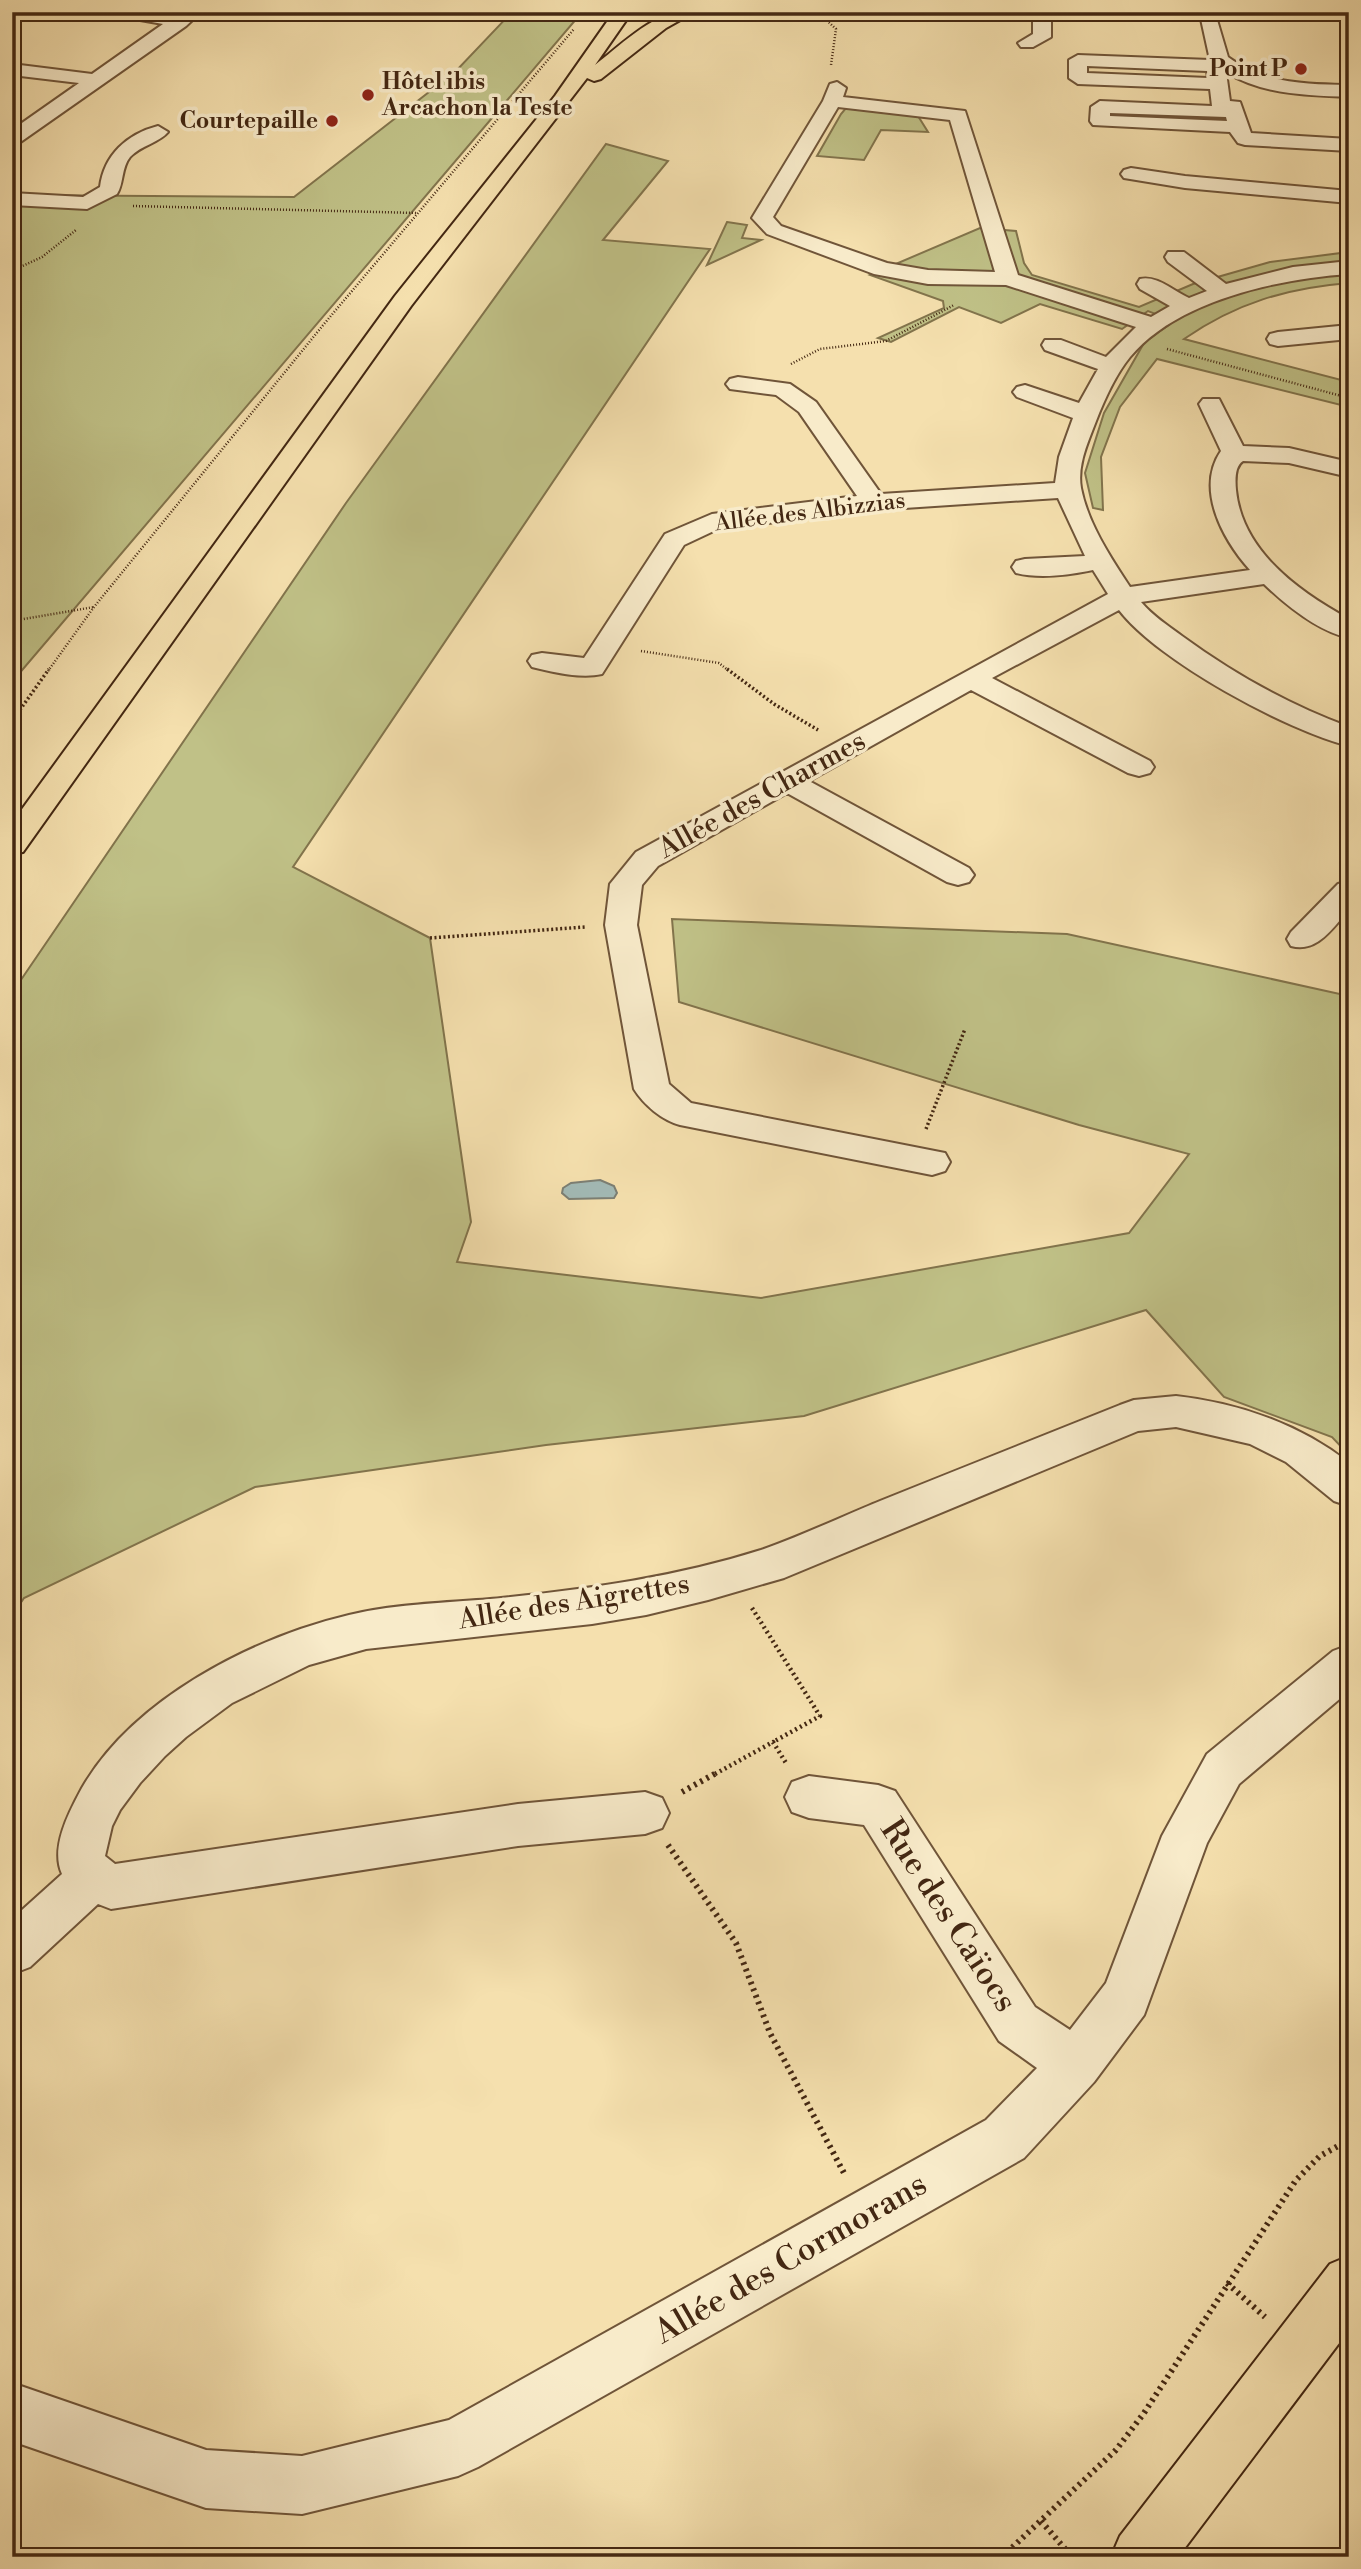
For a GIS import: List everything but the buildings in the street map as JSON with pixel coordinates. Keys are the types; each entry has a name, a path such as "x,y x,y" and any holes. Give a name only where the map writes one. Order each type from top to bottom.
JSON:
{"main road":[{"path":"12,845 403,300 562,100 618,19 618,12"},
{"path":"1340,12 1349,13"},
{"path":"562,100 643,36 686,13"},
{"path":"644,14 686,13"},
{"path":"1140,2557 1349,2283"}],"street":[{"path":"123,12 186,17"},
{"path":"1027,43 1042,37 1042,12"},
{"path":"1202,12 1209,18 1221,78 1222,112 1100,107 1100,121 1238,127"},
{"path":"12,139 186,17"},
{"path":"1349,92 1271,87 1221,78 1078,78 1077,60 1221,78 1236,80 1231,90 1238,127 1245,139 1349,145"},
{"path":"12,69 96,80"},
{"path":"1221,78 1086,94 1086,85 1221,78"},
{"path":"1009,279 958,115 835,95 762,218 774,230 862,264 905,274 1009,279 1144,332"},
{"path":"12,199 97,204 110,190 111,170 115,162 138,142 158,132"},
{"path":"1131,174 1169,182 1315,191 1349,197"},
{"path":"1176,257 1224,293"},
{"path":"1252,259 1278,277"},
{"path":"1349,267 1278,277 1224,293 1190,306 1144,332 1126,346 1086,414 1071,455 1068,489 1089,539 1139,616 1200,664 1314,725 1349,737"},
{"path":"1148,284 1165,296 1190,306"},
{"path":"1278,339 1349,332"},
{"path":"1053,345 1113,367"},
{"path":"738,384 782,389 808,407 874,502"},
{"path":"1025,392 1086,414"},
{"path":"1211,404 1235,455"},
{"path":"1349,470 1263,452 1230,456 1224,464 1222,476 1224,502 1234,526 1256,561 1289,591 1349,630"},
{"name":"Allée des Albizzias","path":"541,661 592,668 674,540 712,522 874,502 1068,489"},
{"path":"1025,566 1072,566 1102,561"},
{"path":"1124,596 1272,575"},
{"name":"Allée des Charmes","path":"922,1160 681,1113 652,1089 621,925 626,884 647,859 1124,596"},
{"path":"971,678 1139,767"},
{"path":"787,781 958,875"},
{"path":"1303,939 1349,891"},
{"name":"Allée des Aigrettes","path":"93,1877 80,1862 83,1838 94,1807 124,1766 159,1732 199,1700 246,1673 288,1654 349,1633 646,1597 769,1565 1134,1416 1174,1411 1270,1433 1300,1448 1332,1471 1349,1489"},
{"name":"Allée des Cormorans","path":"12,2412 206,2479 302,2485 458,2447 1005,2139 1076,2064 1125,1998 1186,1836 1223,1769 1349,1664"},
{"name":"Rue des Caïocs","path":"809,1797 878,1806 1017,2024 1076,2064"},
{"path":"12,1951 93,1877 111,1886 518,1825 645,1813"}],"path":[{"path":"12,721 94,607 324,324 578,23 581,17 577,12"},
{"path":"818,12 836,29 830,71 835,95"},
{"path":"12,271 42,257 97,204 212,210 419,213"},
{"path":"738,384 820,349 886,341 953,306 974,279"},
{"path":"1144,332 1349,398"},
{"path":"12,621 94,607"},
{"path":"606,647 719,663 774,704 848,747"},
{"path":"12,699 21,709"},
{"path":"430,938 621,925"},
{"path":"922,1160 965,1029"},
{"path":"732,1575 820,1716 645,1813 736,1943 770,2033 866,2217"},
{"path":"773,1742 809,1797"},
{"path":"1002,2557 1116,2450 1144,2413 1215,2301 1308,2164 1327,2150 1349,2140"},
{"path":"1041,2521 1072,2557"}],"green space":[{"path":"512,12 570,12 578,17 12,682 12,195 294,197 456,71"},
{"path":"846,108 918,116 928,132 881,130 864,160 817,156"},
{"path":"606,144 668,161 603,240 710,249 293,867 430,938 471,1222 457,1262 761,1298 1129,1233 1189,1154 1079,1125 679,1002 672,919 1067,934 1349,996 1349,1455 1332,1437 1224,1397 1146,1310 804,1416 546,1445 255,1487 24,1598 12,1616 12,993 346,503"},
{"path":"727,222 747,225 742,238 761,240 707,265"},
{"path":"980,228 1016,231 1024,263 1032,275 1139,307 1193,284 1270,262 1349,252 1349,283 1304,289 1263,299 1203,326 1184,339 1349,382 1349,407 1157,359 1120,407 1101,457 1103,510 1093,508 1085,473 1104,413 1144,343 1174,321 1148,311 1122,329 1040,304 1001,323 959,307 891,342 878,338 944,308 943,301 870,275"}],"water":[{"path":"600,1180 614,1186 617,1193 614,1198 569,1199 562,1193 563,1188 571,1183"}],"place":[{"name":"Point P","path":"1301,69"},
{"name":"Hôtel ibis Arcachon la Teste","path":"368,95"},
{"name":"Courtepaille","path":"332,121"}]}
